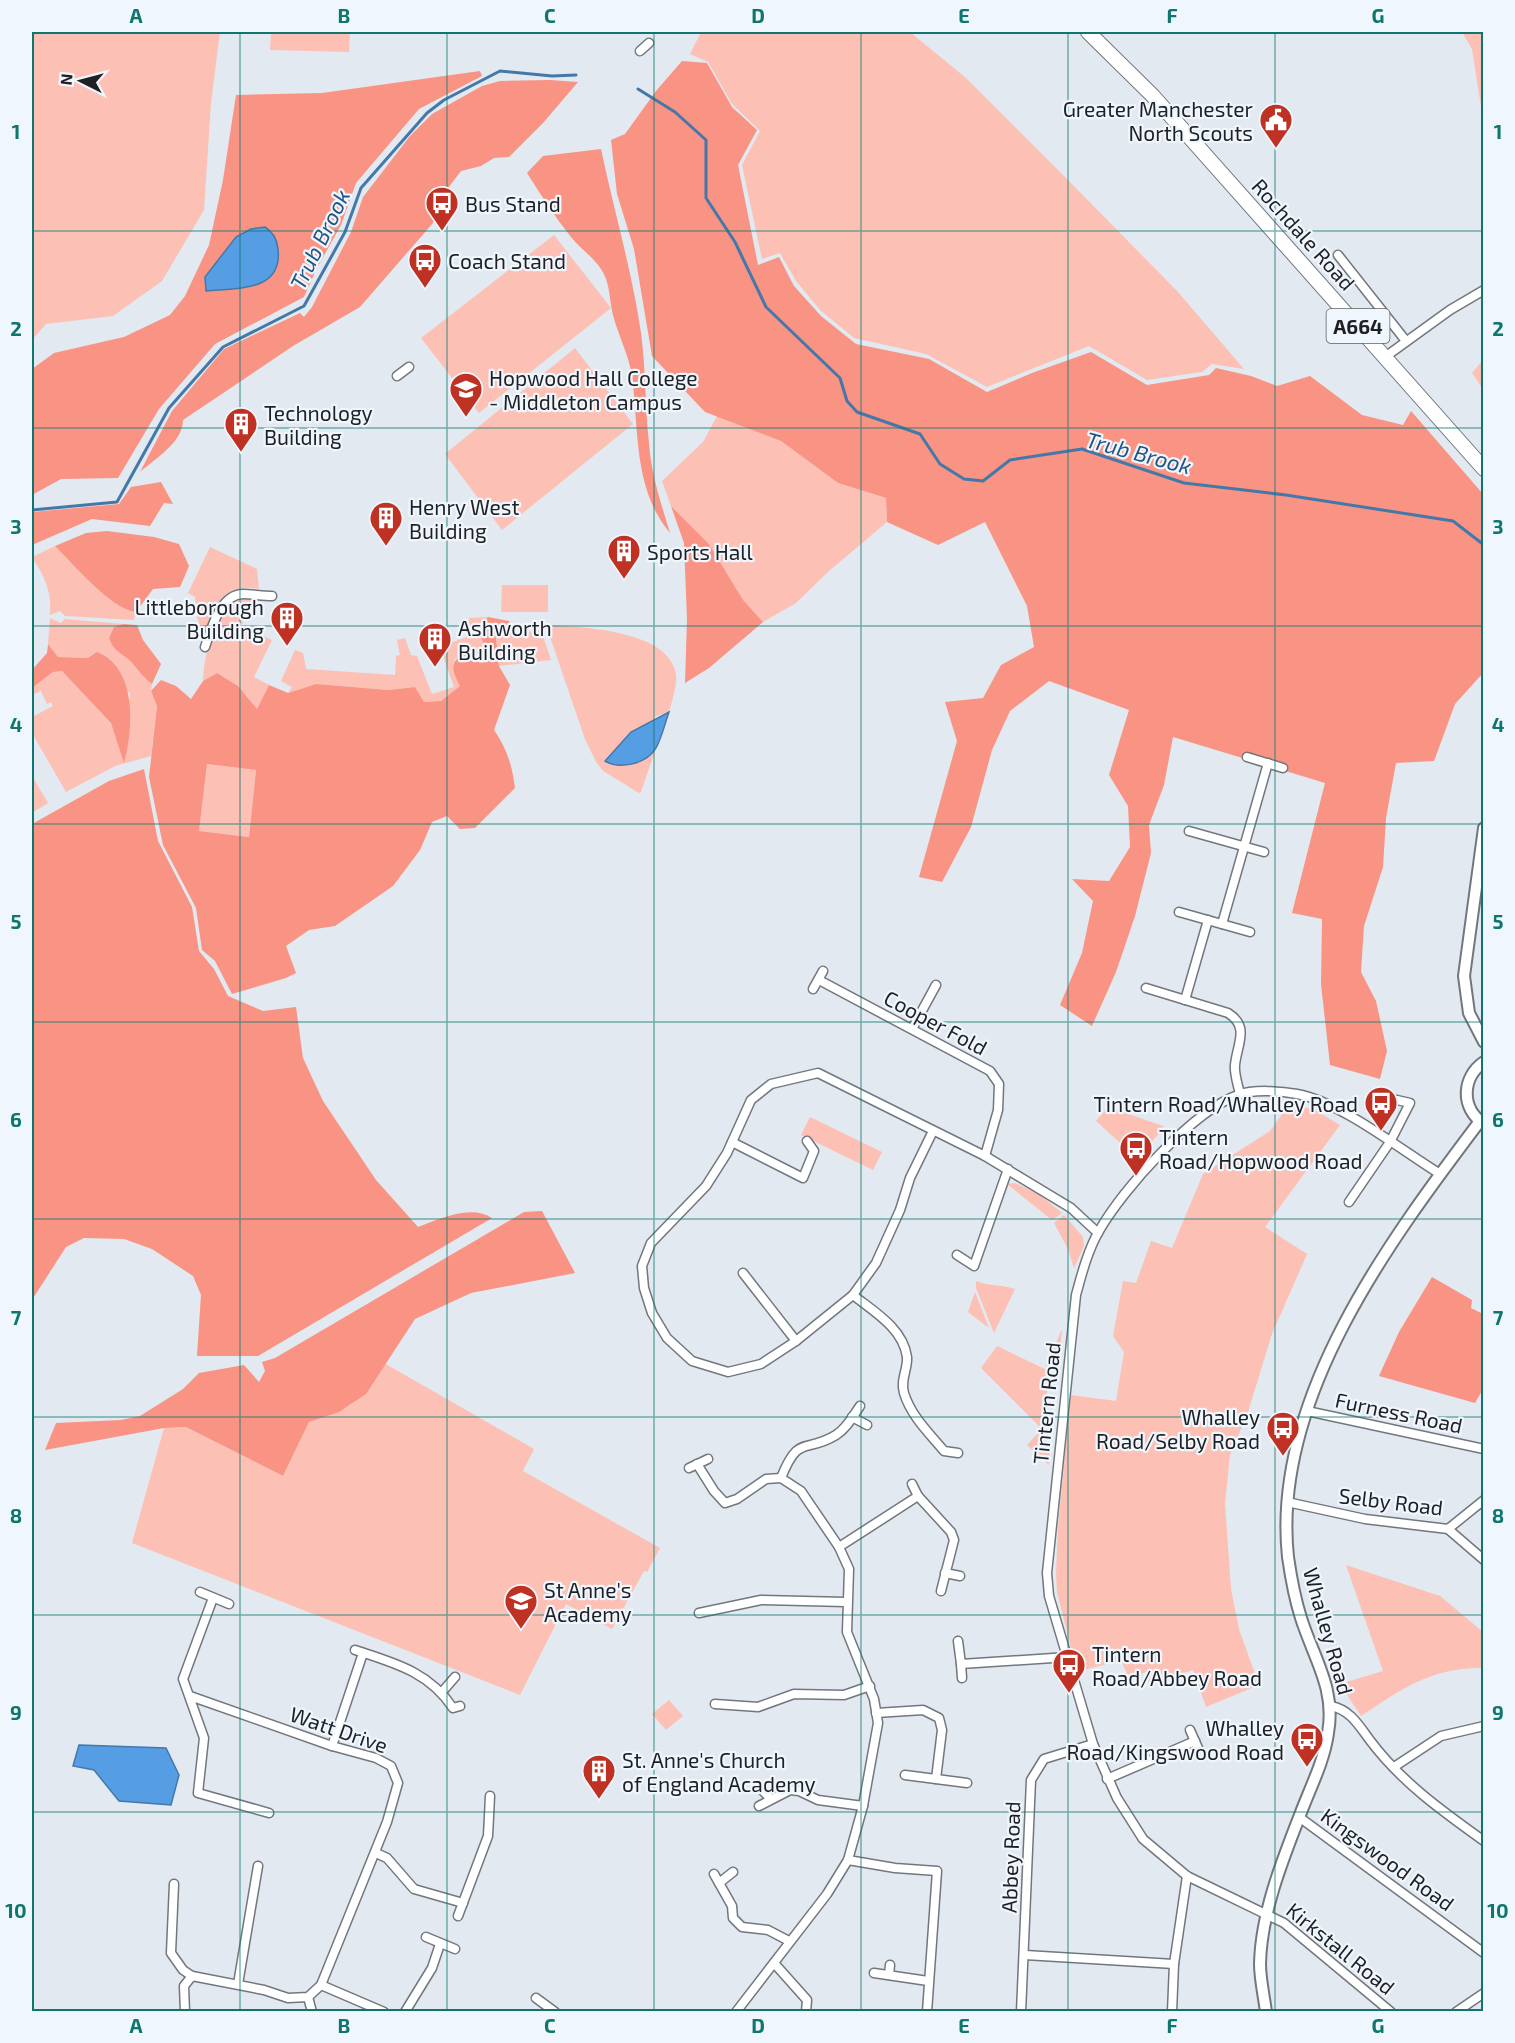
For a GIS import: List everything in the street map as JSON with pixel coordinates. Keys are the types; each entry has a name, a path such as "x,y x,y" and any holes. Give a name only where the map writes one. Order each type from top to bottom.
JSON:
{"main road":[{"name":"Rochdale Road","path":"1088,32 1153,96 1484,469"}],"street":[{"path":"640,51 649,43"},
{"path":"1338,255 1406,341"},
{"path":"1385,357 1484,290"},
{"path":"397,376 409,367"},
{"path":"205,647 219,613 232,597 242,594 272,596"},
{"path":"1247,757 1283,768"},
{"path":"1222,924 1268,764"},
{"path":"1484,828 1464,976 1469,1013 1484,1042"},
{"path":"1189,831 1264,852"},
{"path":"1179,912 1250,932"},
{"path":"1185,1000 1208,920"},
{"name":"Cooper Fold","path":"813,989 821,975 912,1029 990,1071 999,1084 998,1110 985,1156"},
{"path":"912,1029 936,985"},
{"path":"1146,988 1228,1013 1240,1024 1241,1040 1234,1066 1240,1094"},
{"path":"1482,1122 1472,1113 1466,1092 1473,1071 1484,1062"},
{"path":"933,1131 910,1178 900,1210 876,1263 853,1294 796,1341 761,1364 745,1370 729,1372 689,1364 667,1338 652,1313 644,1288 642,1266 651,1243 706,1186 732,1142 752,1100 771,1084 818,1073 985,1156 1008,1169 1071,1208 1098,1233"},
{"name":"Tintern Road","path":"1268,1913 1187,1876 1143,1839 1107,1779 1093,1744 1049,1596 1047,1573 1076,1295 1098,1233 1147,1169 1184,1131 1210,1109 1240,1094 1297,1094 1326,1103 1440,1174"},
{"path":"1349,1202 1390,1142 1410,1102 1397,1100"},
{"name":"Whalley Road","path":"1266,2012 1260,1967 1268,1913 1299,1817 1324,1753 1331,1706 1326,1683 1301,1618 1290,1574 1286,1538 1287,1502 1296,1450 1307,1411 1332,1348 1368,1281 1440,1174 1482,1122"},
{"path":"732,1142 802,1178 814,1151 807,1141"},
{"path":"957,1255 974,1266 1008,1169"},
{"path":"742,1273 796,1341"},
{"path":"853,1294 891,1326 902,1340 907,1358 903,1375 903,1392 909,1406 944,1450 958,1453"},
{"path":"781,1478 790,1456 799,1448 835,1436 860,1406"},
{"name":"Furness Road","path":"1307,1411 1484,1449"},
{"path":"852,1417 867,1425"},
{"path":"708,1459 693,1466 725,1503 738,1499 766,1479 781,1478 801,1491 838,1547 849,1569 846,1602 847,1632 870,1686 878,1722 863,1806 848,1860 827,1894 736,2012"},
{"path":"912,1484 918,1496 951,1532 954,1540 941,1591"},
{"path":"838,1547 918,1496"},
{"name":"Selby Road","path":"1287,1502 1365,1519 1448,1529 1484,1500"},
{"path":"1448,1529 1484,1560"},
{"path":"945,1573 960,1576"},
{"path":"200,1592 229,1604"},
{"path":"213,1598 183,1679 204,1738 198,1793 269,1812"},
{"path":"699,1613 721,1614 761,1600 846,1602"},
{"path":"958,1641 963,1678"},
{"path":"333,1746 359,1651 427,1678 442,1692 453,1708 460,1706"},
{"path":"961,1664 1068,1658"},
{"path":"442,1692 455,1677"},
{"path":"716,1704 731,1711 758,1707 794,1694 844,1695 870,1686"},
{"name":"Watt Drive","path":"190,1696 391,1766 398,1783 376,1853 321,1985"},
{"path":"1331,1706 1342,1709 1359,1724 1394,1767 1427,1799 1484,1841"},
{"path":"876,1713 923,1710 939,1718 942,1730 936,1779"},
{"path":"1394,1767 1441,1736 1484,1726"},
{"path":"1107,1779 1197,1744 1190,1730"},
{"name":"Abbey Road","path":"1021,2012 1031,1780 1044,1759 1093,1744"},
{"path":"905,1775 967,1783"},
{"path":"759,1787 770,1798"},
{"path":"759,1806 770,1798 790,1790 818,1800 863,1806"},
{"path":"458,1916 488,1836 490,1796"},
{"name":"Kingswood Road","path":"1299,1817 1484,1953"},
{"path":"376,1853 387,1858 414,1889 464,1903"},
{"path":"848,1860 895,1868 936,1871 927,2012"},
{"path":"238,1984 258,1866"},
{"path":"719,1883 733,1872"},
{"path":"714,1874 732,1906 733,1918 742,1927 768,1930 789,1941"},
{"path":"1172,2012 1174,1964 1187,1876"},
{"path":"174,1884 171,1953 183,1970 192,1976 238,1984 288,1998 308,1997 321,1985 384,2012"},
{"path":"161,1911 172,1912"},
{"name":"Kirkstall Road","path":"1268,1913 1292,1928 1391,2012"},
{"path":"426,1937 455,1949"},
{"path":"405,2012 432,1968 440,1944"},
{"path":"1025,1955 1174,1964"},
{"path":"774,1963 807,2000 806,2012"},
{"path":"889,1975 890,1965"},
{"path":"874,1973 928,1981"},
{"path":"185,2012 184,1986 192,1976"},
{"path":"1456,2012 1484,1993"},
{"path":"308,1997 312,2012"},
{"path":"536,1998 542,2008 555,2012"}],"shaded area":[{"path":"32,32 220,32 211,103 204,210 162,281 113,316 46,324 32,340"},
{"path":"271,32 350,32 349,52 270,50"},
{"path":"701,32 910,32 966,78 1065,177 1178,292 1244,369 1212,364 1202,372 1147,380 1089,346 987,387 926,354 854,338 820,310 796,281 780,253 762,259 742,165 760,131 732,104 708,62 690,54"},
{"path":"1462,32 1483,32 1483,119 1472,49"},
{"path":"682,61 707,63 732,107 757,130 738,165 758,265 779,257 794,286 821,316 856,344 929,359 987,392 1091,352 1147,385 1209,375 1216,368 1251,376 1277,386 1310,376 1362,415 1403,425 1411,411 1483,494 1483,673 1455,704 1434,761 1396,763 1386,818 1383,867 1364,926 1361,972 1376,1001 1387,1051 1380,1079 1330,1065 1321,984 1322,919 1292,913 1325,783 1173,737 1164,785 1149,825 1151,853 1135,916 1116,972 1092,1026 1060,1005 1082,953 1093,901 1072,879 1109,881 1130,847 1128,806 1109,775 1129,710 1049,681 1010,711 992,750 971,827 942,882 919,877 957,741 945,702 983,698 1001,665 1034,647 1027,606 985,522 938,545 887,522 886,498 838,483 781,441 705,412 652,356 634,249 617,194 611,140 625,134 656,91"},
{"path":"480,71 482,76 419,109 356,183 341,225 304,297 215,344 159,409 118,478 61,479 32,495 32,369 54,353 124,337 170,315 185,296 209,245 223,180 236,95 322,93","holes":["265,227 205,277 236,237"]},
{"path":"500,81 578,82 543,123 509,157 494,158 481,166 461,171 442,196 433,223 360,307 293,346 183,420 182,428 174,442 140,472 172,411 224,349 300,313 304,317 312,307 351,232 363,197 410,136 432,114 482,86"},
{"path":"601,149 637,310 643,347 650,455 670,533 649,497 644,478 637,437 631,368 613,315 606,279 595,261 565,229 527,173 543,156"},
{"path":"554,235 611,308 479,413 421,338"},
{"path":"575,348 633,424 502,530 445,454"},
{"path":"1483,360 1483,389 1472,373"},
{"path":"717,416 781,441 838,483 886,498 887,522 829,571 796,603 763,622 743,600 709,544 671,506 662,481 703,442"},
{"path":"161,482 173,504 164,503 150,526 92,519 32,545 32,512 119,504 131,487"},
{"path":"671,506 709,544 743,600 763,622 709,668 685,683 687,619 684,543"},
{"path":"107,531 154,537 179,544 189,566 180,587 153,589 136,612 126,609 93,585 55,546 86,533"},
{"path":"55,546 105,595 126,609 136,612 134,620 65,616 60,611 50,615 50,598 46,584 32,557"},
{"path":"210,547 257,569 259,589 236,589 228,593 217,606 203,635 197,617 195,597 188,593"},
{"path":"502,585 548,585 548,612 501,612"},
{"path":"234,598 254,599 241,626 272,640 254,677 269,685 257,709 238,686 217,673 203,681 211,636 220,616"},
{"path":"488,617 509,621 515,634 496,638 499,666 510,685 494,730 508,758 515,788 475,828 460,829 447,816 432,822 420,850 393,886 335,926 309,930 286,946 296,973 232,994 215,961 202,950 196,908 163,845 149,777 157,706 151,691 161,680 176,686 191,699 203,681 217,673 238,686 257,709 269,685 288,693 316,684 388,690 415,687 424,702 441,701 460,686 454,665 462,653 469,654 475,661 482,663 487,661 486,648 481,635 483,624","holes":["207,764 256,770 249,837 199,831"]},
{"path":"489,617 481,630 487,661 482,663 475,661 469,654 462,653 454,660 460,686 441,701 424,702 415,687 388,690 316,684 288,693 292,687 281,681 295,650 303,653 306,669 395,675 396,656 400,655 397,640 405,638 411,655 417,656 432,694 454,687 440,647 469,636 469,618"},
{"path":"50,618 61,623 65,619 123,624 114,627 109,638 115,648 152,684 151,691 157,706 151,756 115,766 66,792 32,733 32,717 53,706 51,702 47,704 41,691 32,695 32,688 53,672 62,671 111,723 124,761 130,693 88,658 58,657 48,644"},
{"path":"123,624 137,625 143,640 161,664 152,684 113,646 109,638 114,627"},
{"path":"554,625 604,630 641,639 668,657 675,670 676,685 669,712 654,717 653,753 656,748 641,792 639,793 603,771 596,762 585,739 549,634"},
{"path":"541,630 551,660 499,666 496,637"},
{"path":"48,644 58,657 88,658 97,652 110,660 120,671 126,685 130,717 130,733 124,763 111,723 62,671 53,672 32,688 32,670 47,653"},
{"path":"207,764 256,770 249,837 199,831"},
{"path":"144,769 158,841 192,907 199,951 214,969 228,996 263,1011 296,1007 303,1058 323,1101 376,1180 418,1227 455,1214 474,1212 492,1218 258,1356 197,1356 201,1295 193,1276 152,1249 124,1239 84,1238 66,1247 32,1300 32,824 109,781"},
{"path":"32,776 48,803 32,813"},
{"path":"1290,1103 1315,1110 1340,1125 1265,1227 1307,1254 1272,1334 1248,1412 1230,1455 1225,1503 1231,1589 1239,1629 1259,1685 1206,1707 1193,1670 1149,1684 1146,1672 1129,1678 1121,1660 1077,1672 1057,1592 1056,1574 1058,1527 1071,1395 1116,1401 1124,1352 1113,1336 1123,1281 1136,1283 1151,1241 1172,1248 1203,1174 1270,1131"},
{"path":"1108,1107 1164,1128 1137,1158 1096,1121"},
{"path":"810,1117 882,1152 873,1170 801,1135"},
{"path":"1015,1183 1040,1195 1062,1213 1052,1220 1007,1184"},
{"path":"542,1211 575,1273 471,1293 415,1319 366,1394 339,1412 309,1422 283,1476 186,1427 164,1428 45,1450 56,1423 121,1420 140,1416 183,1389 199,1373 244,1365 259,1382 265,1371 262,1362 275,1358 524,1212"},
{"path":"1064,1215 1083,1237 1084,1246 1074,1268 1068,1249 1054,1223"},
{"path":"1432,1277 1472,1300 1471,1308 1483,1314 1483,1389 1475,1403 1379,1376 1399,1332"},
{"path":"976,1281 1015,1289 994,1333 976,1288"},
{"path":"975,1292 989,1328 968,1312"},
{"path":"1062,1329 1059,1364 1053,1369 1046,1366"},
{"path":"997,1346 1049,1371 1044,1425 1039,1426 981,1368"},
{"path":"384,1363 534,1449 523,1471 660,1548 647,1572 644,1571 612,1629 566,1604 520,1695 132,1543 164,1428 186,1427 283,1476 309,1422 336,1412 354,1402 369,1387"},
{"path":"1040,1431 1050,1447 1049,1465 1027,1445"},
{"path":"1346,1565 1440,1596 1483,1632 1483,1668 1448,1671 1433,1676 1404,1689 1361,1716 1340,1684 1383,1671"},
{"path":"669,1700 683,1716 666,1730 652,1714"}],"water":[{"path":"265,227 276,239 278,249 278,263 273,273 256,285 206,291 205,277 236,237 251,229"},
{"path":"669,712 658,744 652,754 632,764 618,765 605,761 631,732"},
{"path":"79,1745 166,1748 179,1775 171,1805 119,1801 94,1770 73,1766"}],"waterway":[{"name":"Trub Brook","path":"32,510 117,502 169,408 223,347 304,306 345,232 361,188 427,113 444,100 500,71 552,76 576,75"},
{"name":"Trub Brook","path":"638,89 675,112 706,140 706,198 735,242 766,307 840,378 847,401 857,412 920,434 940,464 964,479 983,481 1010,460 1082,449 1184,483 1286,495 1453,521 1484,545"}],"place":[{"name":"Greater Manchester North Scouts","path":"1276,149"},
{"name":"Bus Stand","path":"442,232"},
{"name":"Coach Stand","path":"425,289"},
{"name":"Hopwood Hall College - Middleton Campus","path":"466,418"},
{"name":"Technology Building","path":"241,453"},
{"name":"Henry West Building","path":"386,547"},
{"name":"Sports Hall","path":"624,580"},
{"name":"Littleborough Building","path":"287,647"},
{"name":"Ashworth Building","path":"435,668"},
{"name":"Tintern Road/Whalley Road","path":"1381,1132"},
{"name":"Tintern Road/Hopwood Road","path":"1136,1177"},
{"name":"Whalley Road/Selby Road","path":"1283,1457"},
{"name":"St Anne's Academy","path":"521,1630"},
{"name":"Tintern Road/Abbey Road","path":"1069,1694"},
{"name":"Whalley Road/Kingswood Road","path":"1307,1768"},
{"name":"St. Anne's Church of England Academy","path":"599,1800"}]}
